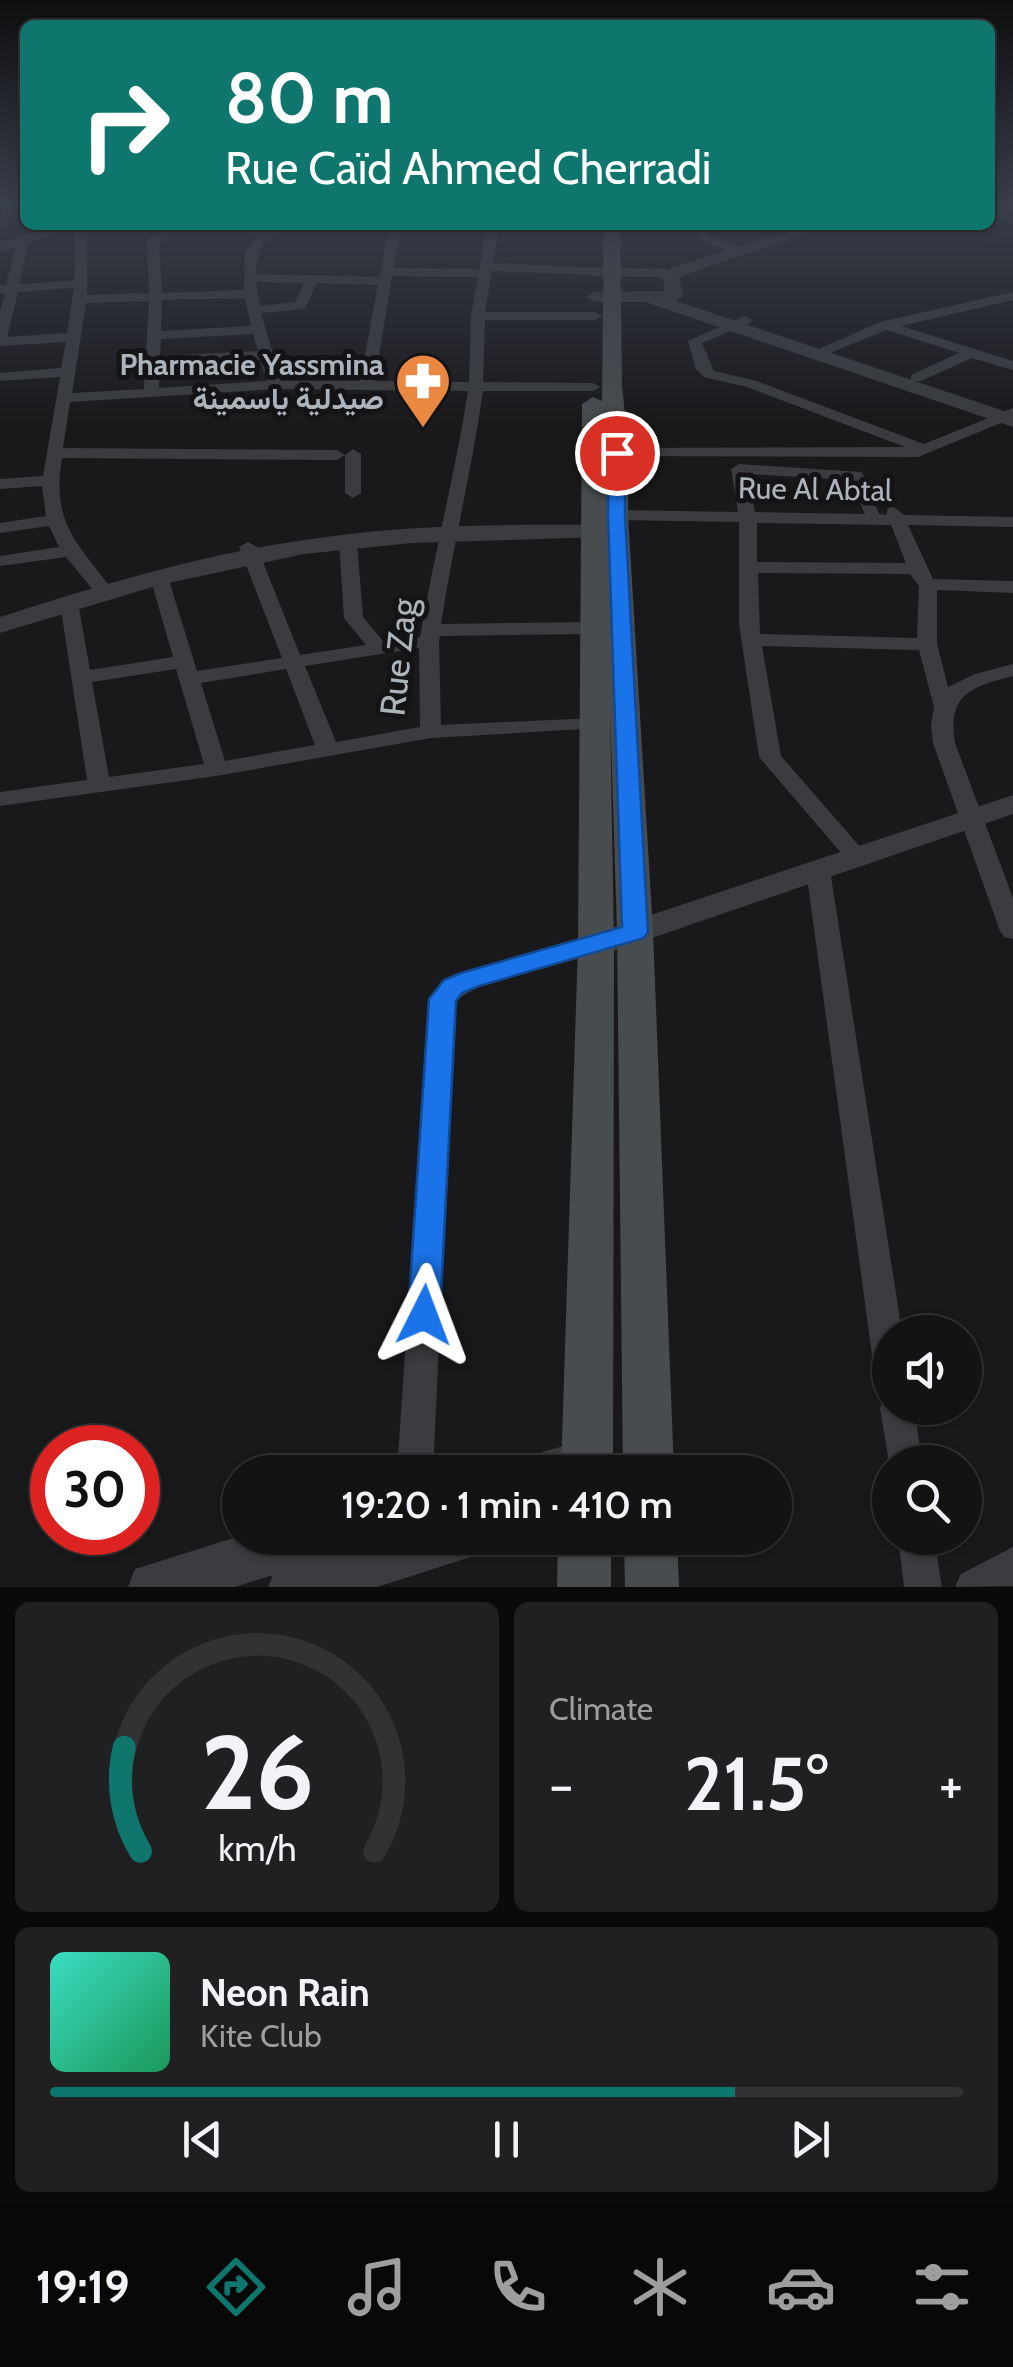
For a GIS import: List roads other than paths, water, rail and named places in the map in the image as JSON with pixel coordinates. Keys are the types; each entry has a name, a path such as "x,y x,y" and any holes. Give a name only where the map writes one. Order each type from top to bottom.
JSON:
{"main road":[{"path":"602,276 593,387 616,938 648,1455"},
{"path":"575,1455 616,938 595,724 599,520 617,453 602,290"},
{"path":"584,1587 585,1555"},
{"path":"651,1555 652,1587"}],"street":[{"path":"81,276 66,398 50,480 55,520 70,551 102,588"},
{"path":"151,392 155,276"},
{"path":"275,385 250,294 250,278 382,276"},
{"path":"366,385 383,276"},
{"name":"Rue Zag","path":"0,798 216,769 431,732 430,636 448,529 464,471 476,386 478,316 487,276"},
{"path":"523,276 651,298 738,322 1011,415"},
{"path":"478,316 649,276"},
{"path":"661,276 674,296"},
{"path":"255,310 300,306 312,280"},
{"path":"74,338 0,341 7,289 156,296 250,294"},
{"path":"651,298 674,296 738,322"},
{"path":"822,350 934,310 1013,296"},
{"path":"738,322 695,342 703,369 709,374 752,384 930,450"},
{"path":"885,325 1013,366"},
{"path":"152,335 261,330"},
{"path":"822,350 916,378 1011,415"},
{"path":"916,378 971,353"},
{"path":"152,361 267,355"},
{"path":"0,376 69,372"},
{"path":"66,398 275,385 593,387"},
{"path":"737,461 930,450 1011,415"},
{"path":"54,453 345,455 353,493"},
{"path":"617,453 737,461 856,475 872,512"},
{"path":"737,461 747,514 752,640 770,757 857,857"},
{"path":"0,484 50,480"},
{"name":"Rue Al Abtal","path":"599,520 747,514 1013,513"},
{"name":"Rue Al Abtal","path":"747,514 1013,522"},
{"path":"896,516 922,577 927,644 942,704 940,726 944,743 1013,931"},
{"path":"0,528 55,520"},
{"path":"0,615 250,552 448,529 599,520"},
{"path":"0,625 102,588 250,552 448,529"},
{"path":"348,542 354,618 377,649"},
{"path":"0,561 70,551"},
{"path":"250,552 328,750"},
{"path":"748,567 922,577 1013,587"},
{"path":"159,577 216,769"},
{"path":"69,603 99,785"},
{"path":"84,677 295,662 430,636 594,628"},
{"path":"752,640 927,644"},
{"path":"942,704 954,691 1013,670"},
{"path":"431,732 595,724"},
{"path":"416,1455 442,999 453,987 616,938 1013,804"},
{"path":"818,870 883,1315"},
{"path":"153,1587 240,1573 279,1555"},
{"path":"293,1587 390,1555"},
{"path":"918,1555 923,1587"},
{"path":"974,1587 1013,1566"}],"place":[{"name":"Pharmacie Yassmina صيدلية ياسمينة","path":"423,430"}]}
